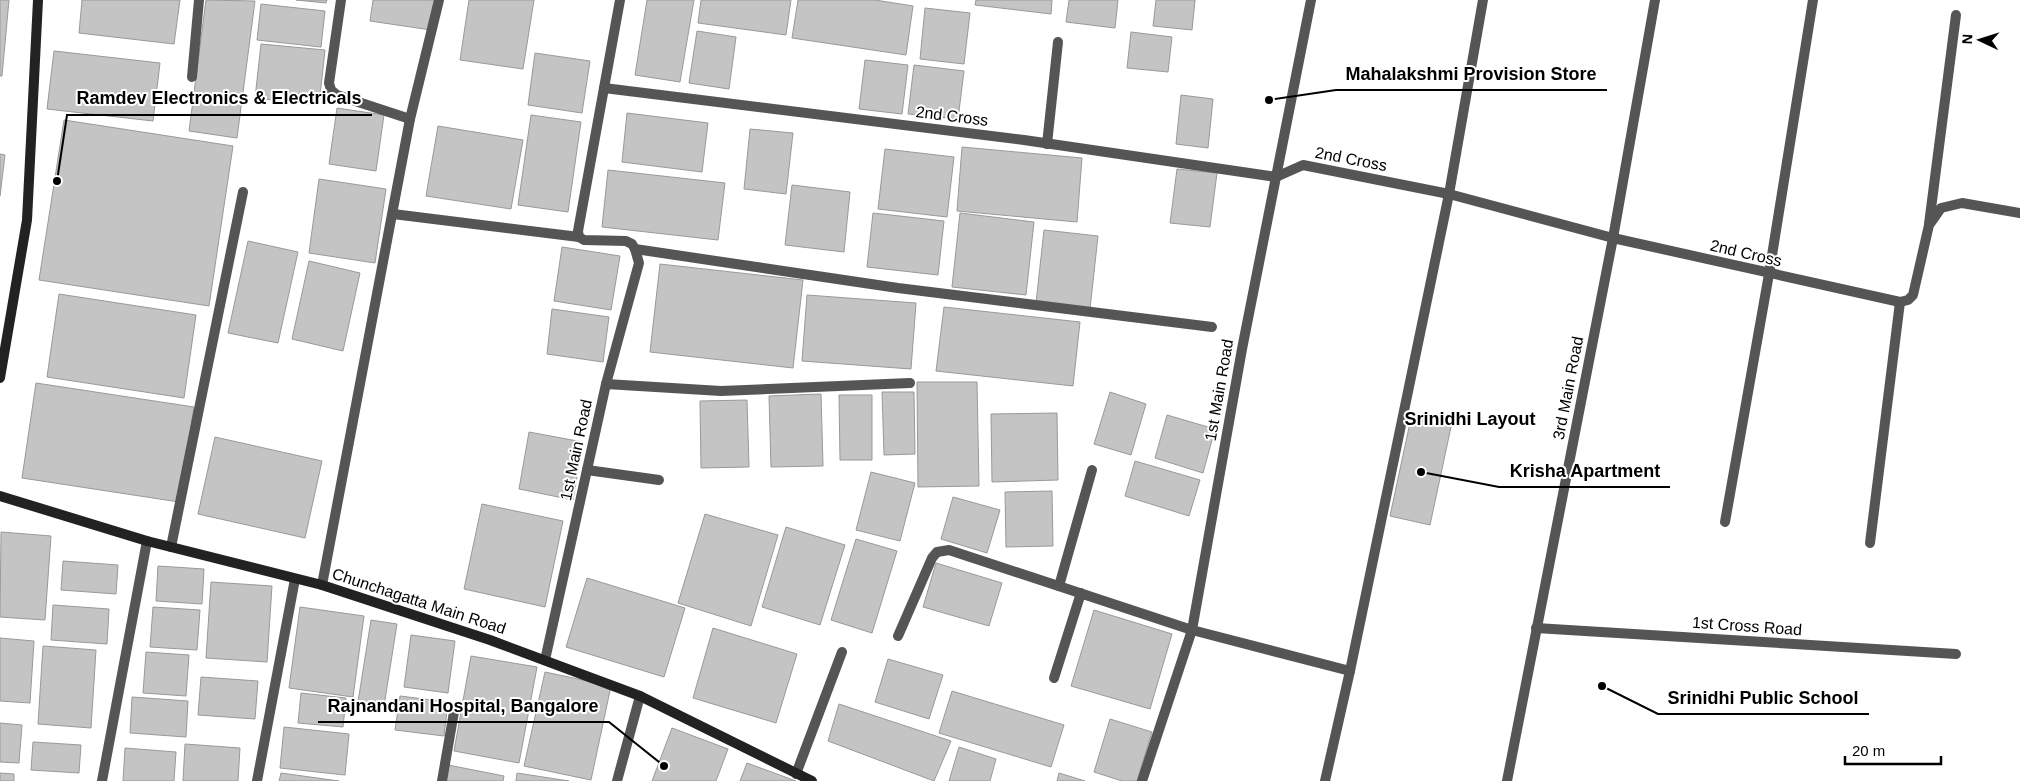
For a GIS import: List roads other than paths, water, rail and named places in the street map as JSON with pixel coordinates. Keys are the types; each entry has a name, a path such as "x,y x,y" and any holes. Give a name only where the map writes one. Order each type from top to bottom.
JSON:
{"street":[{"path":"0,378 27,220 38,0"},
{"path":"192,77 199,0"},
{"path":"341,0 329,83 331,90 337,95 410,119"},
{"path":"322,585 410,119 439,0"},
{"path":"579,237 578,231 620,0"},
{"name":"1st Main Road","path":"1142,781 1192,630 1242,349 1310,0"},
{"path":"1325,781 1350,671 1449,194 1483,0"},
{"name":"3rd Main Road","path":"1507,781 1613,238 1655,0"},
{"path":"1725,522 1769,274 1813,0"},
{"path":"1870,543 1900,302 1908,300 1913,295 1929,225 1956,15"},
{"path":"1047,144 1058,42"},
{"name":"2nd Cross","path":"604,88 1047,144 1276,177 1303,165 1449,194 1613,238 1900,302"},
{"path":"171,547 243,192"},
{"path":"1929,225 1942,208 1962,203 2020,212"},
{"path":"393,214 579,237 584,240 626,240 636,248 898,288 1212,327"},
{"name":"1st Main Road","path":"545,660 606,384 639,263 636,248"},
{"path":"606,384 721,391 910,383"},
{"path":"587,470 659,480"},
{"path":"1059,586 1092,470"},
{"name":"Chunchagatta Main Road","path":"0,496 147,541 295,580 322,585 490,640 640,696 812,781"},
{"path":"102,781 147,541"},
{"path":"898,636 932,558 937,552 949,550 1192,630 1350,671"},
{"path":"257,781 295,580"},
{"path":"1054,678 1081,593"},
{"name":"1st Cross Road","path":"1536,628 1956,654"},
{"path":"796,774 842,652"},
{"path":"617,781 640,696"},
{"path":"442,781 454,712"}],"place":[{"name":"Mahalakshmi Provision Store","path":"1269,100"},
{"name":"Ramdev Electronics & Electricals","path":"57,181"},
{"name":"Krisha Apartment","path":"1421,472"},
{"name":"Srinidhi Public School","path":"1602,686"},
{"name":"Rajnandani Hospital, Bangalore","path":"664,766"}],"district":[{"name":"Srinidhi Layout","path":"1470,419"}]}
